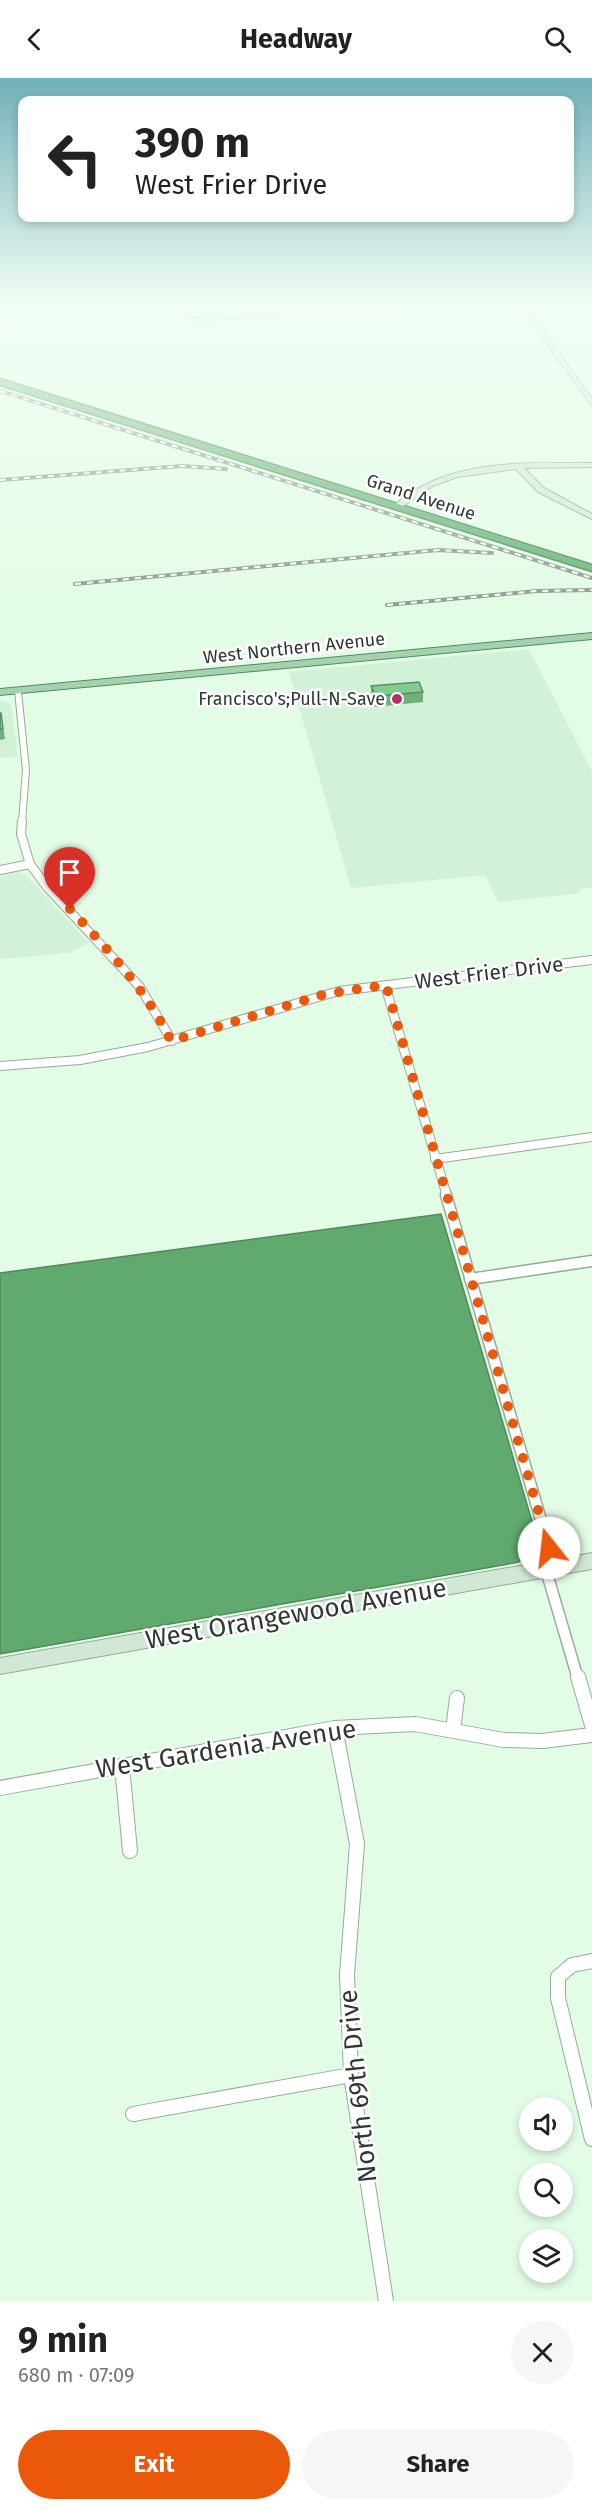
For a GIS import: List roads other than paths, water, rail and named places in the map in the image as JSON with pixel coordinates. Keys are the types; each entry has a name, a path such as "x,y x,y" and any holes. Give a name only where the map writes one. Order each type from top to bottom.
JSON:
{"highway":[{"name":"Grand Avenue","path":"97,411 242,454"},
{"name":"Grand Avenue","path":"109,411 592,568"},
{"name":"Grand Avenue","path":"401,504 592,559"}],"main road":[{"name":"West Northern Avenue","path":"0,692 592,636"}],"street":[{"path":"401,504 427,487 447,478 519,467 592,465"},
{"path":"519,467 541,490 592,517"},
{"path":"18,691 26,770 21,834 30,864 47,887 140,987 156,1009 171,1041"},
{"path":"0,870 30,864"},
{"name":"West Frier Drive","path":"0,1066 80,1060 171,1041 325,994 592,960"},
{"path":"386,985 470,1279 592,1725"},
{"path":"435,1159 592,1137"},
{"path":"470,1279 592,1261"},
{"name":"West Orangewood Avenue","path":"0,1666 592,1561"},
{"path":"453,1730 457,1698"},
{"name":"West Gardenia Avenue","path":"0,1788 335,1728 415,1724 504,1740 523,1741 592,1735"},
{"name":"North 69th Drive","path":"335,1728 357,1844 346,1975 351,2075 386,2301"},
{"path":"122,1766 130,1851"},
{"path":"592,1961 572,1965 558,1977 558,1998 592,2139"},
{"path":"133,2114 351,2075"}],"railway":[{"path":"62,411 592,578"},
{"path":"0,480 182,466 226,469"},
{"path":"75,584 438,550 492,553"},
{"path":"387,605 537,591 592,590"}],"place":[{"name":"Francisco's;Pull-N-Save","path":"397,699"}]}
